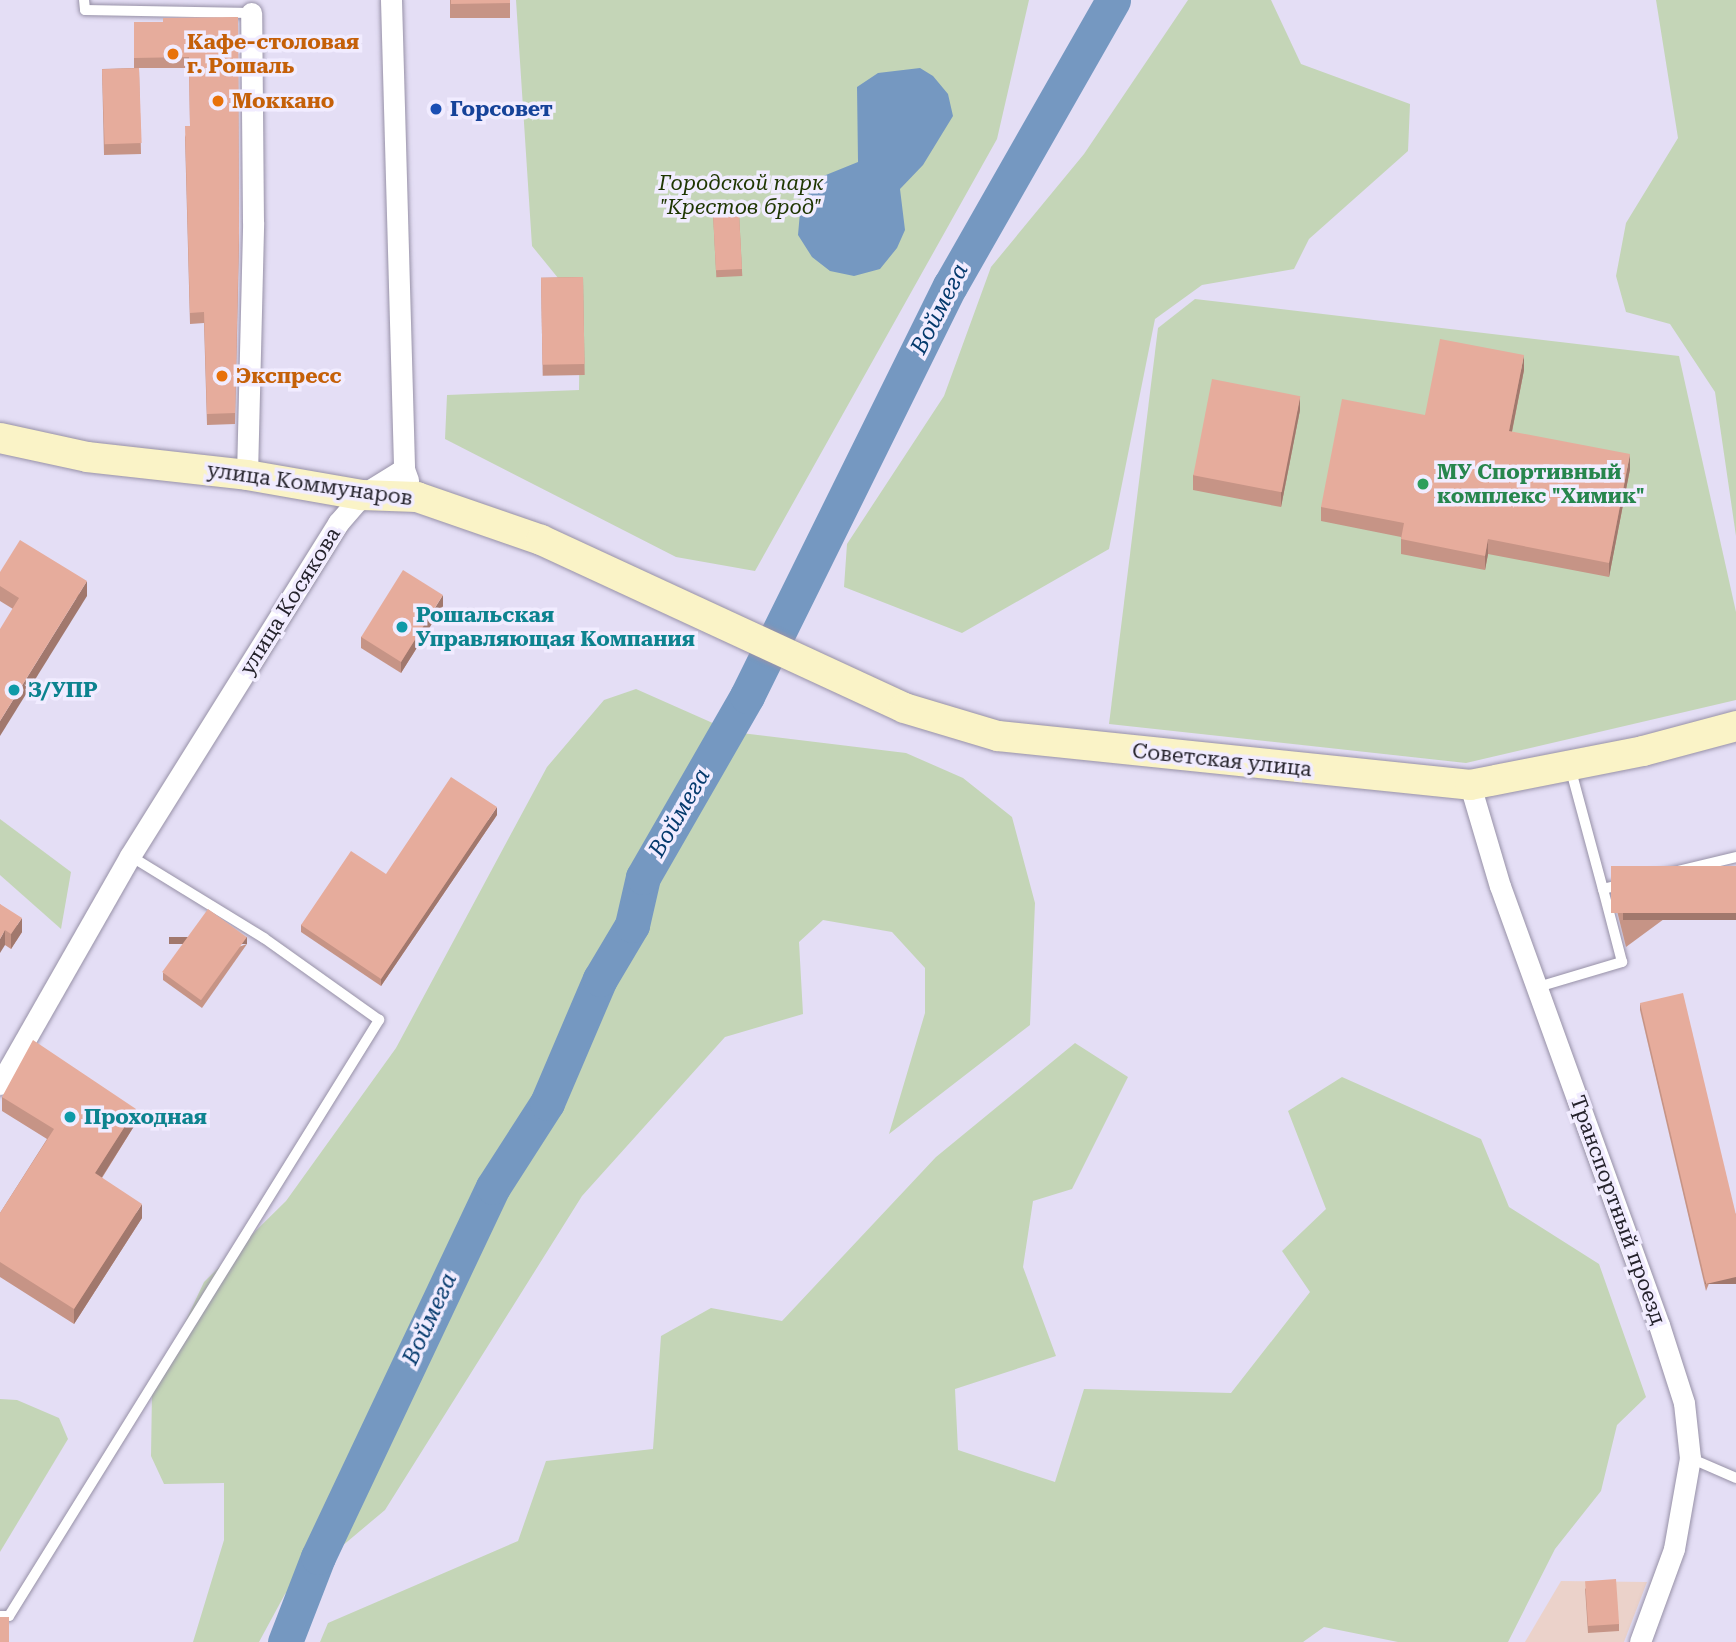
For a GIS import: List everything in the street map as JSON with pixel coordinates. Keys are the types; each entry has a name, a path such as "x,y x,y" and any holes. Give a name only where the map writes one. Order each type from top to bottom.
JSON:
{"street":[{"path":"391,0 404,469 417,497"},
{"path":"247,475 253,222 251,13"},
{"name":"улица Коммунаров","path":"0,438 87,457 247,475 362,495 417,497 541,540 723,624"},
{"name":"улица Косякова","path":"0,1084 130,856 338,523 362,495 404,469"},
{"name":"Советская улица","path":"723,624 904,708 998,736 1470,785 1643,751 1736,726"},
{"name":"Транспортный проезд","path":"1470,785 1500,886 1659,1325 1684,1402 1690,1458 1674,1549 1640,1642"}],"lane":[{"path":"84,0 85,10 251,13"},
{"path":"1538,987 1622,962 1570,766"},
{"path":"0,1616 9,1616 379,1020 264,938 130,856"},
{"path":"1603,889 1736,857"},
{"path":"1690,1458 1736,1478"}],"shaded area":[{"path":"1561,1581 1647,1582 1624,1642 1525,1642"}],"green space":[{"name":"Городской парк \"Крестов брод\"","path":"516,0 1029,0 997,139 755,571 676,557 445,439 447,395 579,390 580,305 532,246"},
{"path":"1188,0 1271,0 1301,64 1410,104 1408,151 1309,239 1294,269 1202,285 1155,319 1109,549 962,633 844,587 847,544 944,396 991,267 1084,154"},
{"path":"1656,0 1736,0 1736,536 1715,392 1670,324 1626,312 1616,276 1626,223 1678,138"},
{"name":"МУ Спортивный комплекс \"Химик\"","path":"1195,299 1679,356 1736,612 1736,700 1466,763 1109,724 1158,328"},
{"path":"636,689 733,732 906,753 963,778 1012,817 1035,903 1030,1025 889,1134 925,1013 925,968 892,932 823,920 799,942 803,1014 725,1037 582,1196 385,1510 285,1594 259,1642 193,1642 224,1540 224,1483 164,1484 151,1456 152,1392 204,1282 286,1201 396,1048 547,767 604,700"},
{"path":"0,819 71,872 61,929 0,875"},
{"path":"1075,1043 1128,1077 1072,1189 1033,1201 1023,1267 1056,1356 955,1389 958,1450 1055,1482 1084,1389 1231,1393 1310,1292 1282,1251 1326,1209 1288,1111 1342,1077 1481,1139 1509,1207 1599,1264 1646,1397 1617,1425 1601,1491 1555,1549 1508,1642 1398,1642 1324,1627 1303,1642 320,1642 328,1623 518,1541 546,1461 653,1449 661,1336 711,1308 782,1321 936,1157"},
{"path":"0,1399 17,1400 59,1418 68,1439 0,1552"}],"water":[{"path":"920,68 933,76 948,94 953,116 923,165 900,189 905,230 897,248 880,269 854,276 830,271 812,257 798,235 800,212 816,179 858,162 857,87 878,73"}],"building":[{"path":"451,0 510,0 510,3 451,4"},
{"path":"238,17 239,233 235,413 207,414 204,312 190,313 185,126 190,126 189,57 134,58 134,22 163,22 163,18"},
{"path":"139,68 142,143 105,144 102,69"},
{"path":"739,213 742,269 716,270 713,214"},
{"path":"583,277 585,364 543,365 541,278"},
{"path":"1440,339 1524,355 1509,431 1630,454 1609,563 1488,539 1485,556 1401,539 1404,523 1321,507 1342,399 1425,415"},
{"path":"1212,379 1300,396 1282,492 1193,475"},
{"name":"З/УПР","path":"20,540 87,581 0,721 0,629 19,598 0,586 0,572"},
{"name":"Рошальская Управляющая Компания","path":"403,570 443,595 401,662 361,637"},
{"path":"451,777 497,807 381,979 301,925 351,851 386,874"},
{"path":"1611,866 1736,866 1736,913 1611,913"},
{"path":"0,904 22,918 11,934 5,930 0,939"},
{"path":"208,909 247,937 201,1000 162,972"},
{"path":"1683,993 1736,1215 1736,1277 1706,1284 1640,1003"},
{"path":"33,1040 136,1109 95,1173 142,1204 74,1309 0,1262 0,1213 54,1129 2,1097"},
{"path":"1616,1579 1619,1624 1588,1626 1585,1581"},
{"path":"0,1617 9,1617 9,1642 0,1642"}],"waterway":[{"name":"Воймега","path":"285,1642 318,1557 493,1187 547,1103 600,979 632,925 643,877 747,696 950,286 1113,0"}],"place":[{"name":"Кафе-столовая г. Рошаль","path":"173,54"},
{"name":"Моккано","path":"218,101"},
{"name":"Горсовет","path":"436,109"},
{"name":"Экспресс","path":"222,376"},
{"name":"МУ Спортивный комплекс \"Химик\"","path":"1423,484"},
{"name":"Рошальская Управляющая Компания","path":"402,627"},
{"name":"З/УПР","path":"14,690"},
{"name":"Проходная","path":"70,1117"}]}
